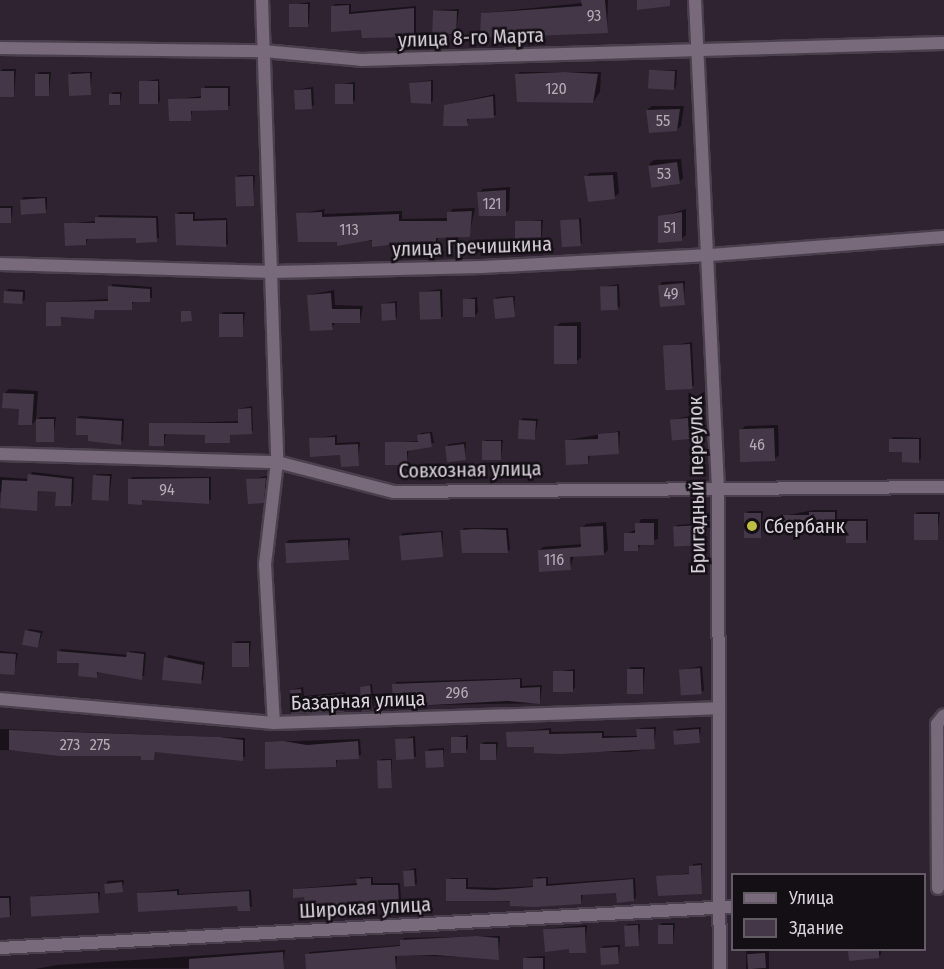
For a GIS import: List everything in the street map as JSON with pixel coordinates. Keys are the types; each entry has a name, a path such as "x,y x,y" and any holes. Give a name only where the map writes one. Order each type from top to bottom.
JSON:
{"street":[{"path":"262,0 278,462 265,564 274,723"},
{"name":"Бригадный переулок","path":"695,0 696,51 710,255 718,490 718,708 726,908 720,969"},
{"name":"улица 8-го Марта","path":"0,48 263,51 361,60 944,43"},
{"name":"улица Гречишкина","path":"0,264 273,272 482,267 710,255 944,237"},
{"name":"Совхозная улица","path":"0,454 278,462 394,492 606,487 718,490 944,487"},
{"name":"Базарная улица","path":"0,699 274,723 718,708"},
{"path":"926,889 941,887 937,724 944,715"},
{"name":"Широкая улица","path":"0,948 726,908"}],"building":[{"path":"581,0 605,0 608,33 480,38 481,13 582,6"},
{"path":"637,0 670,0 670,6 637,10"},
{"path":"289,4 308,4 308,27 289,27"},
{"path":"349,5 349,14 414,8 414,37 362,38 361,30 331,32 331,6"},
{"path":"433,10 457,11 456,34 432,33"},
{"path":"649,70 675,71 674,90 648,89"},
{"path":"0,71 14,71 14,97 0,97"},
{"path":"565,72 598,74 593,103 517,102 515,74"},
{"path":"90,73 91,95 69,96 68,74"},
{"path":"35,74 49,74 49,96 35,96"},
{"path":"139,81 158,81 158,104 139,104"},
{"path":"431,81 431,104 411,103 409,83"},
{"path":"335,84 353,84 353,104 335,104"},
{"path":"201,88 228,88 228,110 191,111 191,121 169,121 168,99 201,98"},
{"path":"311,89 312,109 295,110 294,90"},
{"path":"109,94 120,94 120,105 109,105"},
{"path":"493,96 494,118 467,119 468,126 443,126 444,105"},
{"path":"680,109 677,131 649,133 646,110"},
{"path":"677,162 680,184 651,188 648,166"},
{"path":"613,175 615,199 588,202 584,176"},
{"path":"253,176 254,206 236,207 235,177"},
{"path":"506,190 506,216 479,216 477,192"},
{"path":"45,198 46,213 21,215 20,200"},
{"path":"0,208 11,208 11,223 0,223"},
{"path":"472,211 470,237 436,238 436,245 414,245 414,242 372,247 372,240 337,246 337,242 298,242 296,213 322,212 322,217 399,214 399,221 447,221 447,212"},
{"path":"682,212 682,241 658,243 658,216"},
{"path":"175,214 193,214 193,221 226,220 226,247 176,245"},
{"path":"95,217 156,218 157,242 136,243 136,238 86,239 86,245 65,246 64,223 95,223"},
{"path":"579,219 581,246 562,247 560,220"},
{"path":"515,221 541,221 541,247 515,247"},
{"path":"683,283 685,305 660,307 658,285"},
{"path":"108,286 150,289 150,302 132,302 132,310 95,310 94,319 61,317 61,326 46,326 46,302 108,301"},
{"path":"617,286 618,310 601,311 600,287"},
{"path":"4,291 23,292 22,304 3,303"},
{"path":"440,291 441,319 420,320 419,292"},
{"path":"331,293 332,309 360,309 360,323 332,323 333,330 310,331 307,295"},
{"path":"513,297 515,317 495,319 493,299"},
{"path":"463,299 475,299 475,317 463,317"},
{"path":"395,303 396,320 382,321 381,304"},
{"path":"181,311 191,311 192,321 181,322"},
{"path":"219,314 243,314 243,337 219,337"},
{"path":"554,326 577,326 577,364 554,364"},
{"path":"690,344 692,389 665,390 663,345"},
{"path":"3,393 34,394 32,425 18,425 19,409 2,408"},
{"path":"251,408 252,434 230,435 230,443 205,443 205,435 164,434 164,446 149,446 149,423 238,423 238,409"},
{"path":"76,418 122,421 121,445 88,441 88,435 76,435"},
{"path":"688,418 690,439 672,440 670,420"},
{"path":"36,419 54,419 54,442 36,442"},
{"path":"519,420 536,421 535,440 518,439"},
{"path":"774,428 775,461 740,462 739,429"},
{"path":"618,432 619,454 588,456 588,464 566,465 565,440 598,439 598,434"},
{"path":"430,433 432,447 407,451 407,465 385,465 385,442 418,442 417,435"},
{"path":"335,437 335,445 358,444 359,466 341,467 340,455 310,457 309,438"},
{"path":"889,439 919,439 919,463 902,462 902,452 889,452"},
{"path":"482,441 501,441 501,460 482,460"},
{"path":"464,444 466,460 447,462 445,446"},
{"path":"28,474 72,479 71,506 55,506 56,492 38,491 37,511 0,508 2,480 27,481"},
{"path":"93,475 110,476 109,501 92,500"},
{"path":"209,478 209,504 142,500 142,505 128,504 128,479"},
{"path":"266,478 264,503 248,504 246,479"},
{"path":"809,512 835,512 835,521 866,521 866,543 846,543 846,530 782,533 782,515 809,515"},
{"path":"744,513 761,513 761,538 744,538"},
{"path":"914,514 938,514 938,540 914,540"},
{"path":"635,523 654,523 654,545 638,545 638,551 624,551 624,533 635,533"},
{"path":"704,525 705,545 674,547 673,527"},
{"path":"603,526 604,555 570,557 571,570 539,572 538,550 581,547 580,527"},
{"path":"460,530 506,530 508,553 462,553"},
{"path":"441,532 443,557 401,561 399,536"},
{"path":"348,540 349,560 286,563 285,543"},
{"path":"25,630 41,633 38,648 22,645"},
{"path":"232,643 249,643 249,667 232,667"},
{"path":"57,651 126,657 127,652 144,654 142,680 97,672 97,678 78,676 79,663 57,663"},
{"path":"0,653 16,654 14,675 0,674"},
{"path":"164,657 203,665 201,684 162,680"},
{"path":"700,668 702,694 681,695 679,669"},
{"path":"627,669 643,669 643,694 627,694"},
{"path":"553,671 573,671 573,692 553,692"},
{"path":"520,679 520,688 540,687 540,704 507,701 393,707 392,684"},
{"path":"370,685 373,710 362,712 360,687"},
{"path":"301,689 302,697 343,694 344,712 291,714 290,690"},
{"path":"636,729 654,729 655,749 561,754 534,753 534,747 507,747 506,732 549,730 549,734 602,733 602,738 637,737"},
{"path":"699,729 700,743 674,745 673,731"},
{"path":"9,730 220,737 243,740 243,761 155,752 154,760 141,760 141,756 59,756 9,750"},
{"path":"451,737 466,737 466,753 451,753"},
{"path":"413,738 414,759 396,760 395,739"},
{"path":"283,741 307,745 358,741 359,759 336,760 336,767 265,769 265,742"},
{"path":"480,744 496,744 496,760 480,760"},
{"path":"443,750 444,767 426,768 425,751"},
{"path":"377,760 391,760 392,788 378,788"},
{"path":"701,865 702,894 658,896 656,876 689,874 689,866"},
{"path":"414,870 415,886 404,887 403,871"},
{"path":"371,878 371,885 398,885 399,903 305,906 304,897 293,898 293,889 357,885 356,879"},
{"path":"546,878 546,886 633,879 634,901 617,903 616,893 581,895 581,904 535,907 510,906 510,901 446,901 446,879 466,879 466,889 494,890 533,887 533,879"},
{"path":"122,882 123,892 105,894 104,884"},
{"path":"177,891 177,895 249,891 250,911 238,911 237,906 138,912 137,893"},
{"path":"98,893 99,913 31,917 30,897"},
{"path":"0,898 9,898 10,917 0,918"},
{"path":"638,925 639,946 625,947 624,926"},
{"path":"658,925 673,925 673,944 658,944"},
{"path":"585,927 586,953 569,953 569,949 545,952 543,929"},
{"path":"477,936 498,938 499,960 435,955 395,956 396,969 306,969 305,954 400,946 400,940"},
{"path":"618,947 619,964 601,965 600,948"},
{"path":"848,951 879,951 879,958 849,961"},
{"path":"283,952 284,969 189,969 189,959"},
{"path":"765,953 766,968 748,969 747,954"},
{"path":"523,958 543,958 543,969 523,969"}],"place":[{"name":"Сбербанк","path":"752,526"}]}
